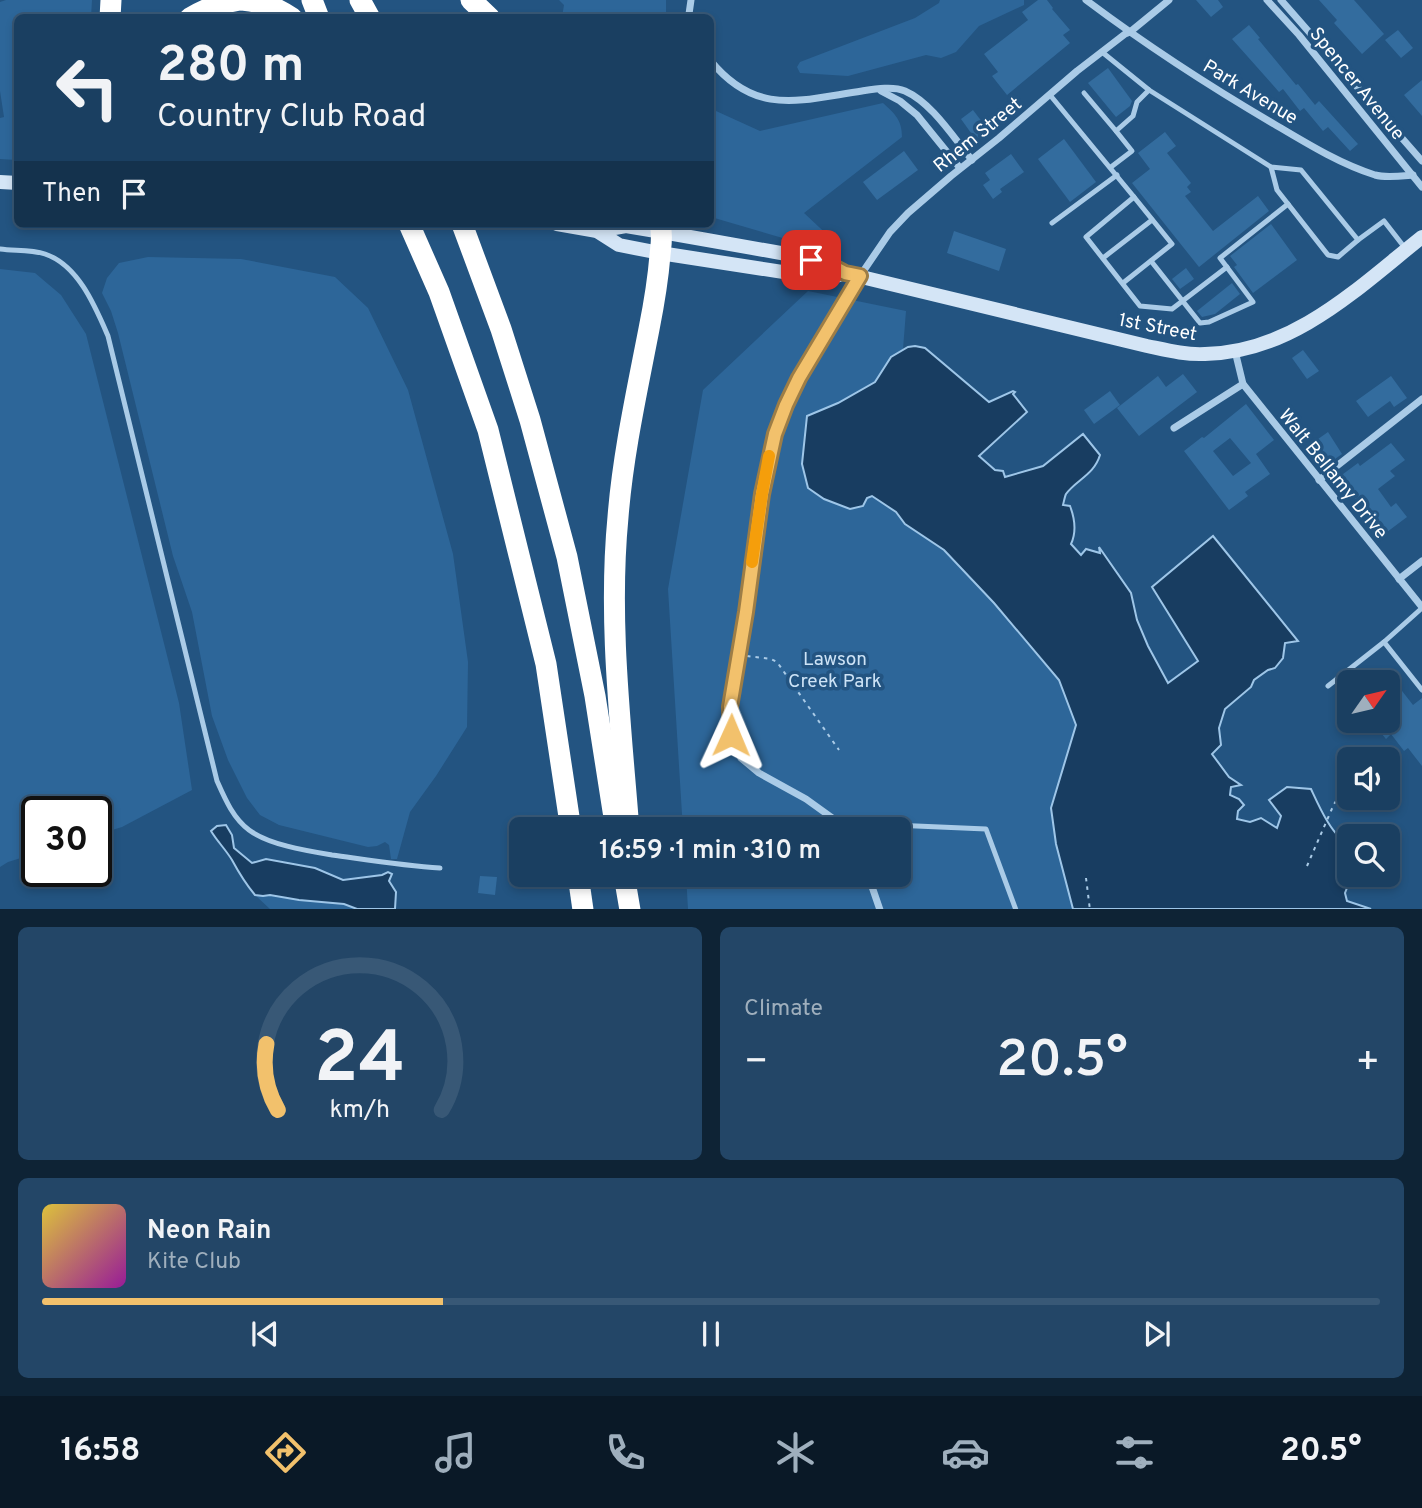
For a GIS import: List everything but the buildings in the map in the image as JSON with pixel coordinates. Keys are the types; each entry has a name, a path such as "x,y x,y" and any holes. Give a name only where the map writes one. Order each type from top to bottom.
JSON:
{"highway":[{"path":"197,14 223,3 241,0 259,1 286,14"},
{"path":"471,0 486,14"},
{"path":"410,228 439,292 488,430 546,664 569,817"},
{"path":"463,228 512,363 557,518 595,696 615,817"},
{"path":"628,817 615,642 616,549 620,490 654,305 661,228"},
{"path":"580,887 583,909"},
{"path":"626,887 630,909"},
{"path":"634,887 636,909"}],"main road":[{"path":"580,228 597,231 614,228"},
{"path":"661,228 792,255 830,265 852,275"},
{"path":"597,231 619,245 660,253 828,279 852,275"},
{"name":"1st Street","path":"852,275 1166,350 1203,355 1235,351 1277,339 1306,325 1422,237"}],"street":[{"name":"Park Avenue","path":"1086,0 1199,78 1338,159 1378,176 1413,176"},
{"name":"Rhem Street","path":"831,817 806,799 759,773 741,758 731,735 730,707 762,494 775,434 786,405 852,275 890,232 908,213 1050,94 1169,0"},
{"name":"Spencer Avenue","path":"1268,0 1422,187"},
{"name":"Spencer Avenue","path":"1281,0 1422,162"},
{"path":"714,64 740,88 762,98 790,102 878,89 902,89 931,110 972,160"},
{"path":"878,89 900,101 917,115 960,169"},
{"name":"Walt Bellamy Drive","path":"1235,351 1243,384 1422,608"},
{"path":"1174,428 1243,384"},
{"path":"1319,480 1422,399"},
{"path":"1399,579 1422,561"},
{"path":"872,887 880,909"}],"lane":[{"path":"1102,52 1149,90 1272,167 1301,170 1358,240"},
{"path":"1116,131 1133,116 1137,102 1149,90"},
{"path":"1084,93 1132,151 1111,167"},
{"path":"1050,94 1172,244 1123,283"},
{"path":"1272,167 1277,190 1328,255 1338,257 1384,220 1406,250"},
{"path":"1052,223 1117,175"},
{"path":"1134,197 1086,237 1140,306 1172,309 1227,267"},
{"path":"1151,261 1200,323 1209,322 1253,302 1220,258 1288,204"},
{"path":"1103,258 1153,220"},
{"path":"0,249 43,253 60,261 85,288 108,336 217,781 230,809 250,831 274,842 399,865 440,868"},
{"path":"1328,687 1422,608"},
{"path":"1384,642 1422,690"},
{"path":"911,826 986,829 1016,909"}],"path":[{"path":"739,655 777,662 839,750"},
{"path":"1307,866 1337,800"},
{"path":"1086,878 1090,909"}],"green space":[{"path":"92,0 91,14 14,14 14,160 0,159 0,118 4,117 0,91 0,2"},
{"path":"559,0 666,0 666,14 562,14 564,5"},
{"path":"940,0 1024,0 1024,5 979,26 956,52 941,58 926,55 848,76 800,73 797,67 800,62 915,18"},
{"path":"883,103 897,118 902,137 804,213 835,242 834,253 714,218 714,108 760,131"},
{"path":"148,257 241,259 335,277 368,308 408,390 453,554 468,662 467,727 410,812 397,859 391,859 389,845 385,842 368,847 279,825 260,815 247,798 228,760 212,716 192,612 173,556 118,333 102,293 107,278 119,263"},
{"path":"0,269 35,273 61,295 86,334 179,703 192,790 112,830 112,796 21,796 21,858 0,867"},
{"name":"Lawson Creek Park","path":"808,291 906,311 903,349 891,357 875,382 838,403 807,416 802,464 808,488 824,499 872,496 896,512 905,524 944,550 994,603 1059,680 1076,725 1066,764 1056,844 1073,909 688,909 687,887 911,887 911,817 682,817 668,589 703,390"},
{"path":"255,895 344,904 357,909 270,909"}],"shaded area":[{"path":"908,347 925,348 989,402 1015,392 1013,394 1027,412 979,456 995,470 1003,471 1005,477 1043,466 1083,434 1100,455 1094,468 1065,496 1063,505 1070,506 1074,520 1075,530 1071,544 1081,555 1086,549 1100,553 1099,547 1131,593 1137,620 1168,683 1198,661 1152,587 1213,536 1298,641 1285,643 1283,658 1275,668 1254,680 1251,687 1225,709 1219,728 1221,745 1212,754 1229,777 1241,785 1231,787 1230,795 1244,805 1238,811 1237,819 1250,822 1261,818 1277,828 1281,816 1269,800 1287,787 1311,789 1337,835 1337,887 1347,887 1345,893 1347,901 1371,909 1073,909 1056,844 1051,808 1076,725 1059,680 994,603 944,550 905,524 896,512 872,496 867,498 863,506 850,509 824,499 808,488 802,464 807,416 838,403 875,382 891,357"},
{"path":"226,825 232,835 234,848 252,863 266,859 315,868 343,880 388,872 392,874 389,881 396,892 395,909 357,909 344,904 255,895 211,831 217,826"}],"slow traffic":[{"path":"752,562 769,456"}],"route":[{"path":"731,735 730,707 762,494 775,434 799,378 860,276 811,260"}]}
